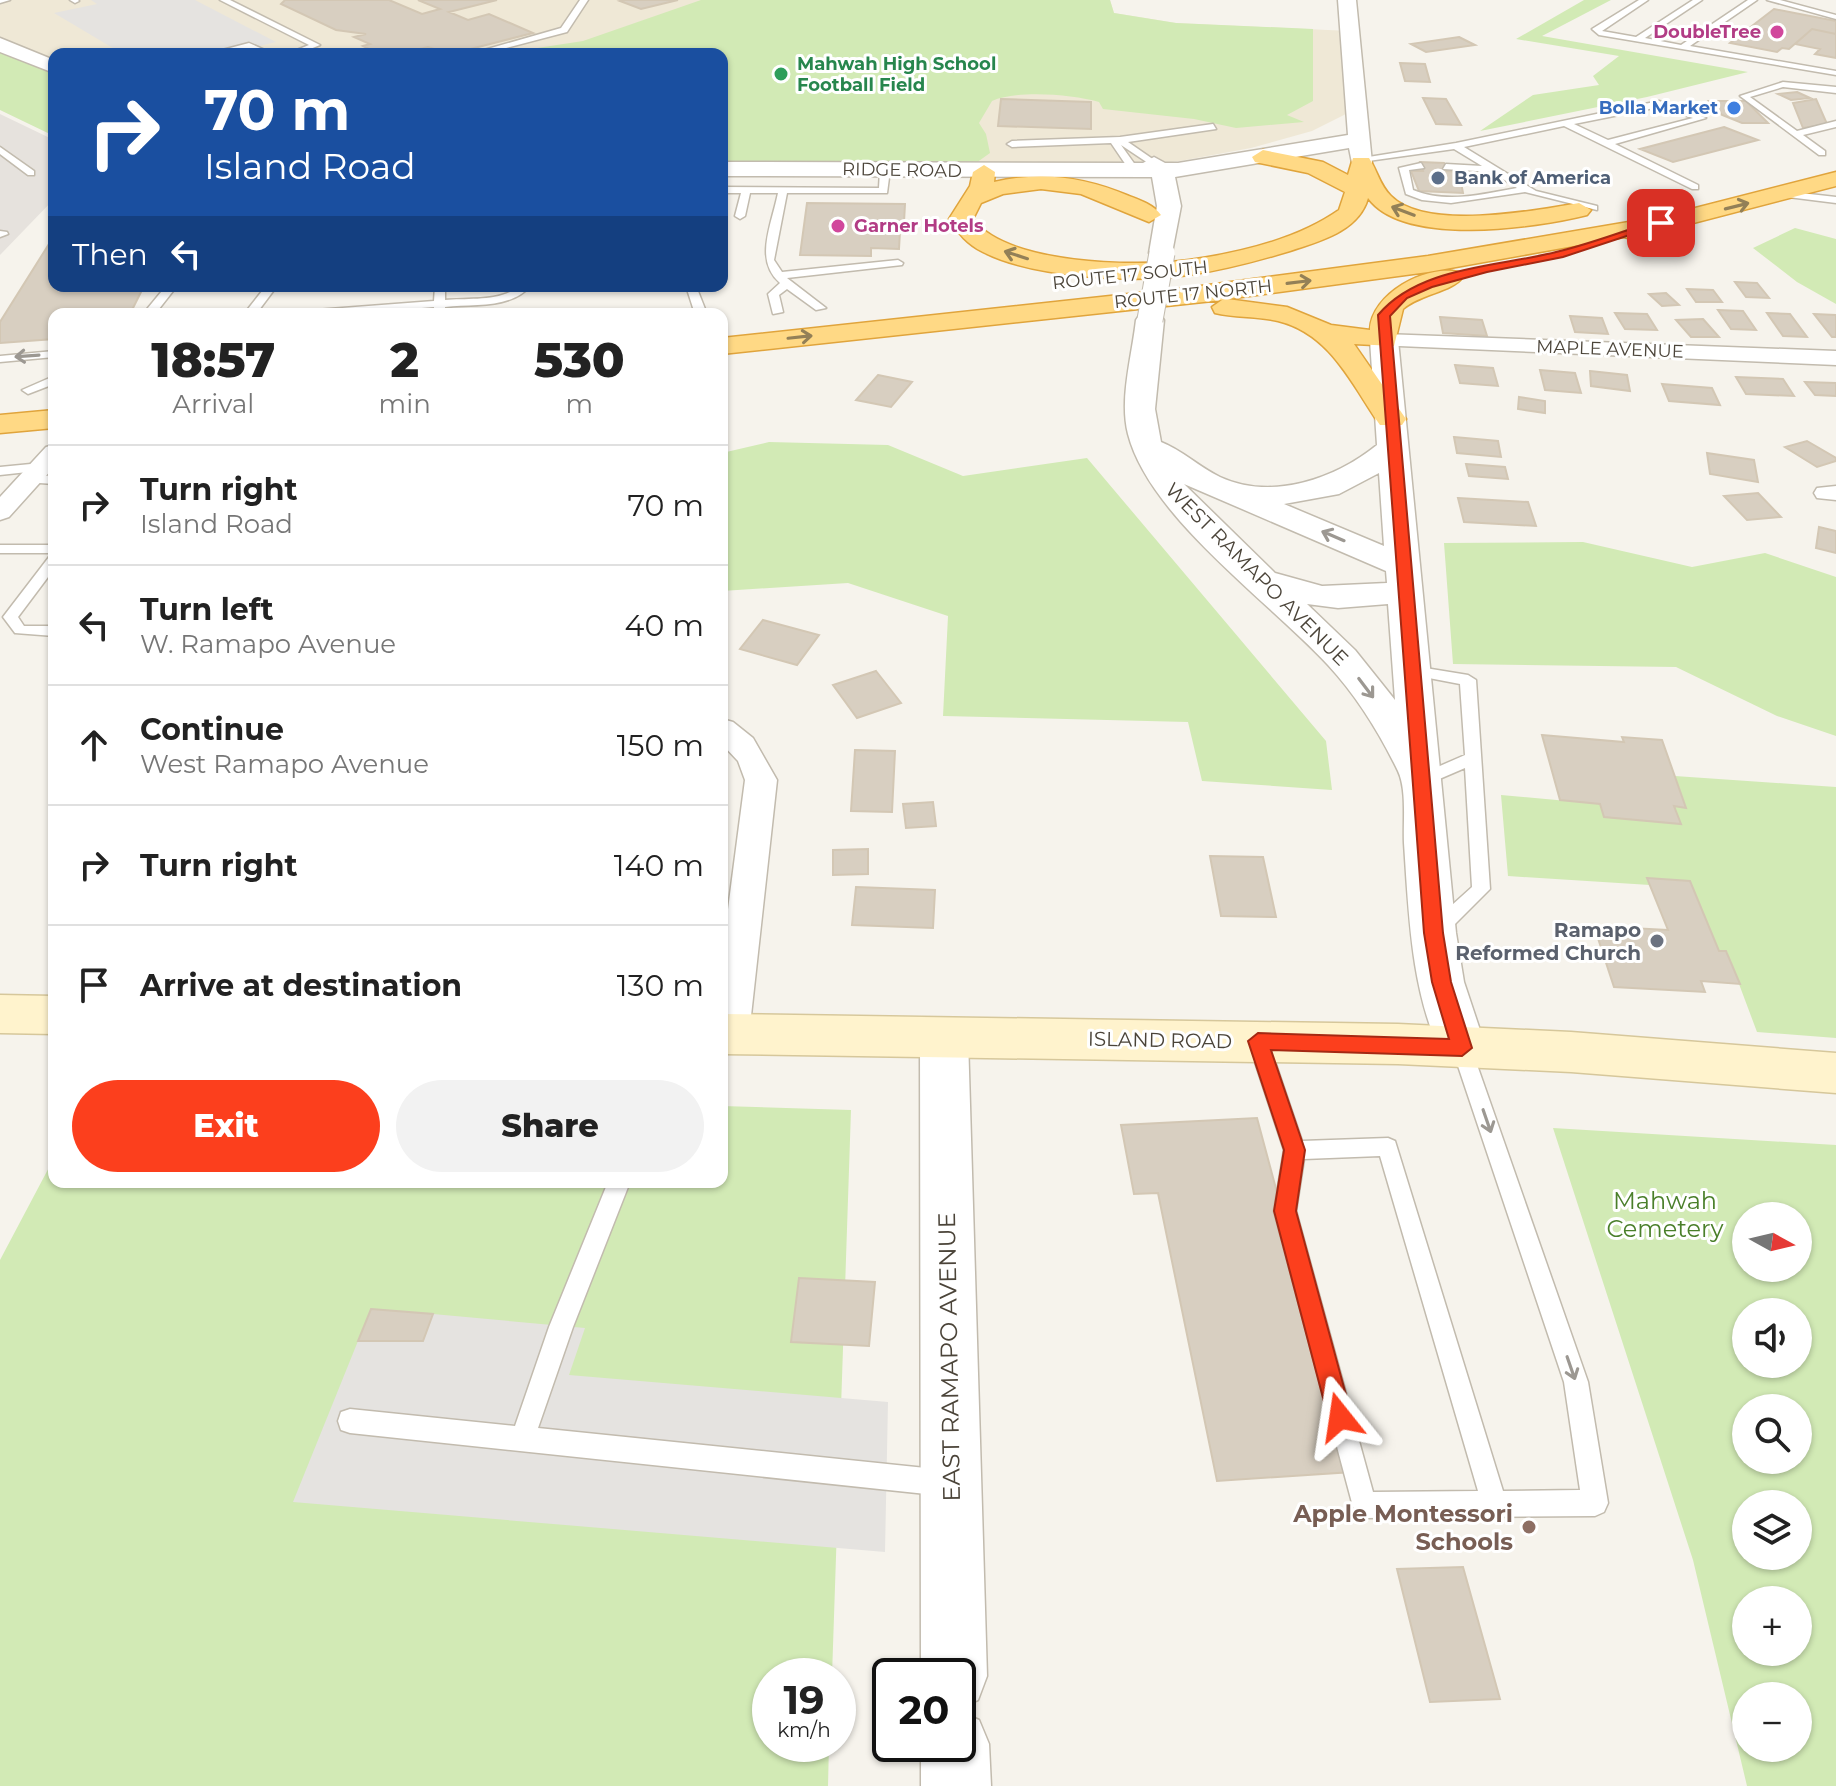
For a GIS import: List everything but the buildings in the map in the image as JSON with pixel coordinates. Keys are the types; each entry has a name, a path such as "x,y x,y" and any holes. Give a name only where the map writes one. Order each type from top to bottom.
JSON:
{"highway":[{"path":"1798,160 1829,150"},
{"path":"984,172 983,184 962,213 962,224 980,240 1001,250 1052,263 1169,261 1297,242 1326,231 1352,212 1360,154"},
{"path":"1360,154 1380,199 1408,214 1443,220 1531,200 1594,208 1618,203"},
{"path":"1263,157 1315,167 1355,188"},
{"path":"1656,196 1725,179"},
{"path":"915,325 1080,318 1221,306 1281,314 1329,333 1384,340 1384,315 1394,302 1414,290 1464,274 1559,255 1661,223 1836,179"},
{"path":"974,198 1010,186 1067,184 1109,193 1158,219"},
{"path":"1415,240 1531,200"},
{"name":"ROUTE 17 NORTH","path":"728,345 1339,277 1490,255 1661,223"},
{"name":"ROUTE 17 SOUTH","path":"1039,285 1169,261 1345,249"},
{"path":"750,315 852,305"},
{"path":"1329,333 1351,356 1392,433"},
{"path":"5,427 48,420"}],"main road":[{"path":"0,1014 48,1015"},
{"name":"ISLAND ROAD","path":"728,1034 1258,1041 1462,1048 1571,1052 1836,1073"}],"street":[{"path":"1145,168 1207,166 1263,157 1360,154 1342,116 1347,0"},
{"path":"0,44 19,55 48,65"},
{"path":"1145,168 1251,148 1342,116"},
{"path":"1158,219 1207,166"},
{"path":"1145,168 1168,184 1158,219"},
{"name":"RIDGE ROAD","path":"728,169 1082,172 1145,168"},
{"name":"WEST RAMAPO AVENUE","path":"1158,219 1169,261 1150,320 1140,409 1157,472 1168,487 1360,679 1423,780"},
{"path":"1384,340 1423,780 1433,933 1441,982 1462,1048"},
{"name":"MAPLE AVENUE","path":"1384,340 1836,358"},
{"path":"1225,491 1293,494 1337,486 1361,474 1392,433"},
{"name":"WEST RAMAPO AVENUE","path":"1148,445 1182,470 1406,578"},
{"path":"0,512 45,469"},
{"path":"1265,581 1300,593 1335,600 1406,578"},
{"path":"728,733 739,740 755,759 761,780 728,1019"},
{"name":"EAST RAMAPO AVENUE","path":"944,1038 954,1658"},
{"path":"955,1762 956,1786"}],"lane":[{"path":"0,1 6,0"},
{"path":"224,0 316,45 308,48"},
{"path":"496,48 564,30 584,0"},
{"path":"1644,0 1596,29 1611,37 1836,73"},
{"path":"1637,40 1698,0"},
{"path":"1683,47 1753,0"},
{"path":"1771,0 1836,17"},
{"path":"263,30 279,26"},
{"path":"236,48 249,45 256,48"},
{"path":"1829,150 1795,134 1744,96 1783,84 1836,90"},
{"path":"1360,154 1456,146 1659,104 1702,118 1607,143"},
{"path":"1566,124 1695,187"},
{"path":"1795,134 1836,124"},
{"path":"1012,144 1120,140 1213,127"},
{"path":"1120,140 1115,143 1145,168"},
{"path":"1120,140 1145,168"},
{"path":"1456,146 1493,169 1531,200"},
{"path":"0,150 31,173"},
{"path":"1421,166 1404,168 1409,192 1422,197 1531,200"},
{"path":"1446,167 1493,169"},
{"path":"728,190 884,191 885,170"},
{"path":"740,216 746,190"},
{"path":"783,190 769,260 780,280 802,292 820,308"},
{"path":"1783,194 1836,200"},
{"path":"780,280 898,263"},
{"path":"777,312 773,294 780,280"},
{"path":"154,308 167,292"},
{"path":"255,308 267,292"},
{"path":"445,308 501,299 519,292"},
{"path":"0,359 48,355"},
{"path":"0,471 45,469"},
{"path":"0,549 48,549"},
{"path":"48,568 10,617 20,630 48,631"},
{"path":"1413,671 1468,680 1481,889 1433,933"},
{"path":"1423,780 1473,758"},
{"path":"1258,1041 1295,1150 1285,1211 1364,1505 1595,1503 1576,1382 1462,1048"},
{"path":"1295,1150 1388,1147 1494,1504"},
{"path":"522,1440 561,1327 617,1188"},
{"path":"350,1421 951,1484"}],"shaded area":[{"path":"0,0 1110,0 1114,13 1176,23 1349,31 1356,109 1312,131 1251,148 1180,161 1082,172 728,169 728,48 48,48 48,64 0,44"},
{"path":"91,0 195,0 276,42 250,48 113,48 54,13 97,4"},
{"path":"0,114 48,137 48,205 0,255"},
{"path":"433,1314 585,1328 569,1375 888,1402 885,1552 293,1502 358,1341 423,1341"}],"green space":[{"path":"701,0 1110,0 1114,13 1176,23 1313,29 1313,101 1287,115 1304,122 1236,128 1194,119 1103,109 1099,102 1074,97 1015,95 992,101 979,123 986,134 990,153 976,163 728,161 728,48 538,48 583,41"},
{"path":"1584,0 1611,0 1542,36 1748,72 1647,97 1480,131 1533,95 1599,85 1593,76 1619,56 1516,39"},
{"path":"0,44 48,71 48,133 0,110"},
{"path":"1795,228 1836,239 1836,304 1797,282 1753,248"},
{"path":"769,442 888,445 963,476 1087,458 1326,741 1332,790 1202,781 1188,722 943,716 948,616 848,583 728,591 728,452"},
{"path":"1583,542 1692,567 1765,553 1836,577 1836,736 1777,716 1676,667 1453,664 1444,543"},
{"path":"1675,776 1836,787 1836,1038 1757,1032 1727,952 1719,951 1690,881 1648,878 1650,885 1508,876 1501,795 1600,804 1604,817 1680,824 1674,806 1686,807"},
{"path":"728,1106 851,1110 833,1658 752,1658 752,1762 829,1762 828,1786 0,1786 0,1260 48,1169 48,1188 728,1188"},
{"name":"Mahwah Cemetery","path":"1553,1128 1836,1145 1836,1786 1747,1786 1741,1762 1812,1762 1812,1682 1732,1682 1732,1723 1693,1560"}],"place":[{"name":"DoubleTree","path":"1777,32"},
{"name":"Mahwah High School Football Field","path":"781,74"},
{"name":"Bolla Market","path":"1734,108"},
{"name":"Bank of America","path":"1438,178"},
{"name":"Garner Hotels","path":"838,226"},
{"name":"Ramapo Reformed Church","path":"1657,941"},
{"name":"Apple Montessori Schools","path":"1529,1527"}],"route":[{"path":"1340,1417 1285,1211 1295,1150 1258,1041 1462,1048 1441,982 1433,933 1423,780 1382,323 1384,315 1403,295 1429,285 1485,269 1559,255 1661,223"}]}
